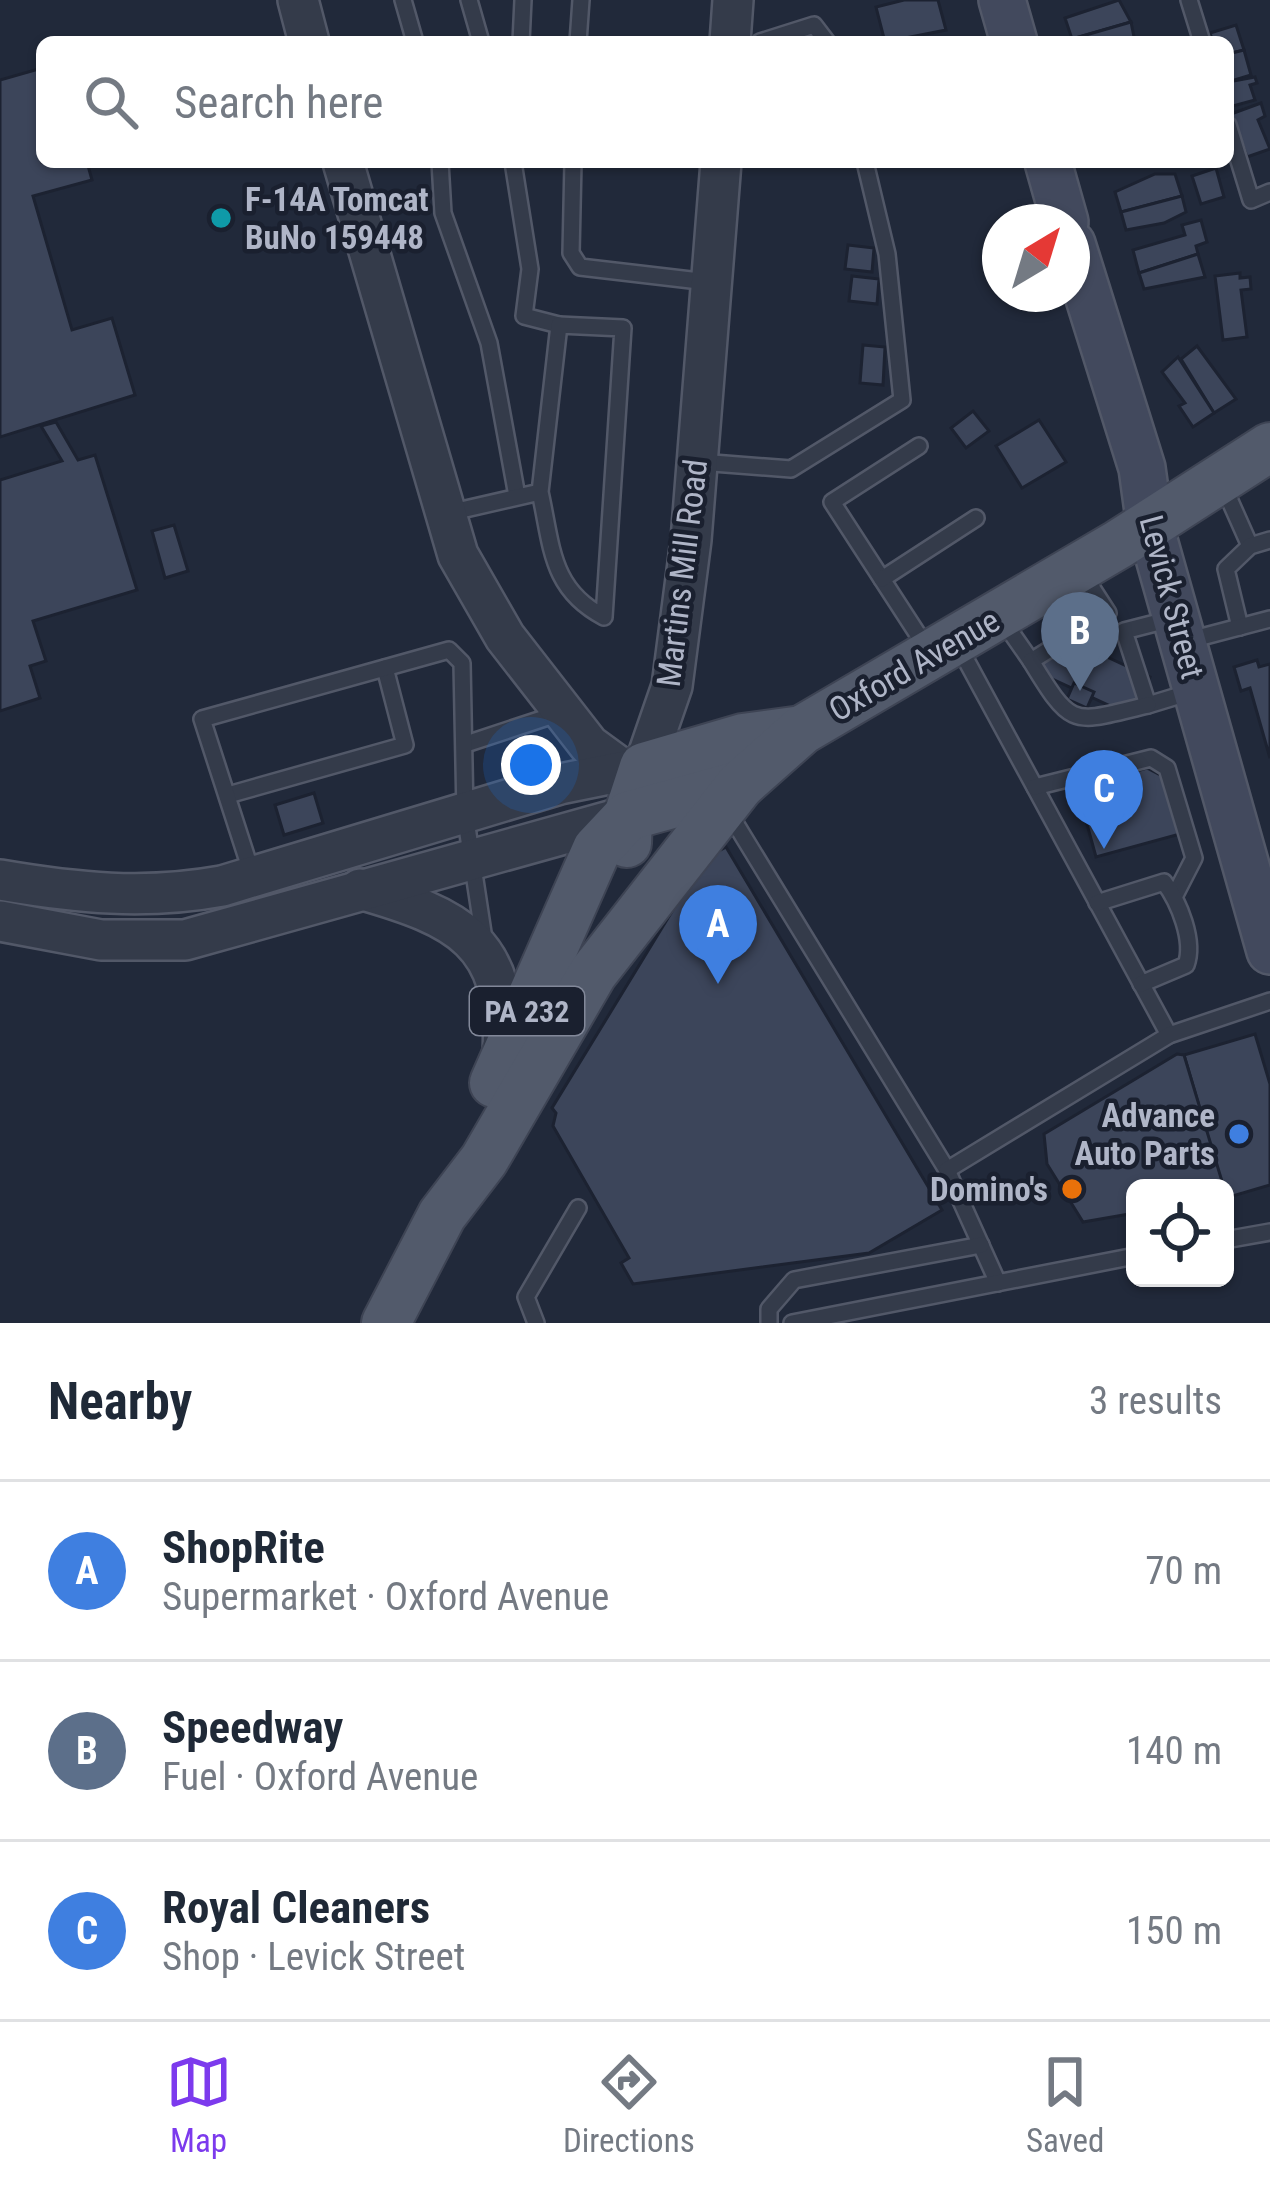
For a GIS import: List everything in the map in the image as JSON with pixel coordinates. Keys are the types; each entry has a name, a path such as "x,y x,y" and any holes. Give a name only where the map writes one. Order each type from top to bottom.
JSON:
{"main road":[{"path":"1002,0 1012,36"},
{"path":"1050,168 1060,204"},
{"name":"Levick Street","path":"1090,302 1142,468 1150,526 1197,690 1264,903 1270,951"},
{"name":"Oxford Avenue","path":"386,1323 442,1215 484,1160 593,973 732,794 802,730 1150,526 1270,447"},
{"name":"Oxford Avenue","path":"442,1215 460,1150 502,1068 597,850 633,785 743,738 802,730"},
{"name":"Oxford Avenue","path":"633,785 732,794"},
{"name":"Martins Mill Road","path":"553,1036 626,862 633,785"}],"street":[{"path":"298,0 307,36"},
{"path":"730,36 733,0"},
{"path":"345,168 458,555 505,637 598,754 633,785"},
{"name":"Martins Mill Road","path":"633,785 672,686 697,461 720,168"},
{"path":"0,880 105,897 181,893 253,877 560,784 633,785"},
{"path":"0,921 101,940 184,940 472,857 633,785"},
{"path":"360,889 442,919 486,953 503,1002 502,1068"}],"lane":[{"path":"403,0 413,36"},
{"path":"469,0 480,36"},
{"path":"520,36 523,0"},
{"path":"578,36 581,0"},
{"path":"1189,0 1200,36"},
{"path":"779,36 814,25 822,36"},
{"path":"1234,145 1251,200 1270,192"},
{"path":"440,168 443,212 489,343 517,496"},
{"path":"514,168 530,268 524,316 559,325 623,328 604,617 584,606 559,579 540,492 559,325"},
{"path":"573,168 572,253 580,267 711,282"},
{"path":"697,461 790,470 902,400 887,254 866,168"},
{"path":"920,446 832,502 882,579 943,648 1035,787 1169,1035"},
{"path":"1221,479 1250,546"},
{"path":"445,513 540,492"},
{"path":"882,579 976,518"},
{"path":"1240,627 1226,569 1250,546 1270,540"},
{"path":"1079,568 1124,632 1148,705"},
{"path":"1031,661 1108,613"},
{"path":"1000,615 1061,710 1083,720 1197,690"},
{"path":"1124,632 1240,627 1270,619"},
{"path":"253,877 202,719 449,650 462,663 464,814 486,953"},
{"path":"228,795 405,745 385,668"},
{"path":"466,744 557,698"},
{"path":"1035,787 1151,758 1167,768 1195,859 1174,897"},
{"path":"732,794 947,1170 998,1283"},
{"path":"1097,903 1164,882 1174,897 1191,952 1186,965 1142,984"},
{"path":"947,1170 1169,1035 1270,1001"},
{"path":"536,1323 526,1297 578,1208"},
{"path":"1234,1238 1270,1232"},
{"path":"769,1323 770,1309 794,1280 981,1245"},
{"path":"792,1323 1126,1258"}],"building":[{"path":"904,0 938,0 946,30 883,36 876,7"},
{"path":"1119,0 1131,22 1071,36 1065,18"},
{"path":"1131,22 1134,36 1082,36"},
{"path":"1236,25 1244,50 1234,52 1234,36 1210,33"},
{"path":"1244,50 1251,75 1234,80 1234,52"},
{"path":"36,70 36,168 89,168 92,180 33,196 72,330 112,318 135,395 0,437 0,80"},
{"path":"1255,77 1257,83 1250,85 1255,100 1234,106 1234,81"},
{"path":"1261,103 1265,116 1258,120 1270,149 1247,157 1234,113"},
{"path":"1216,168 1224,197 1201,204 1192,176"},
{"path":"1155,174 1175,174 1182,196 1121,212 1115,192"},
{"path":"1182,196 1186,212 1164,223 1126,230 1121,212"},
{"path":"1201,220 1207,242 1196,246 1198,254 1139,273 1133,250 1185,235 1182,225"},
{"path":"848,245 874,248 872,272 845,269"},
{"path":"1198,254 1205,277 1144,289 1139,273"},
{"path":"1240,273 1240,278 1250,277 1251,289 1241,290 1247,337 1223,340 1215,276"},
{"path":"852,276 879,279 877,304 849,301"},
{"path":"863,345 885,347 883,385 860,383"},
{"path":"1197,346 1236,399 1214,413 1181,359"},
{"path":"1178,357 1214,413 1193,427 1179,406 1185,403 1162,372"},
{"path":"973,411 989,431 966,448 951,428"},
{"path":"1039,420 1066,462 1022,488 996,446"},
{"path":"56,422 78,460 95,455 137,590 33,621 46,661 30,666 40,698 0,711 0,480 62,461 41,426"},
{"path":"174,525 188,571 165,578 152,531"},
{"path":"1051,631 1150,677 1132,716 1033,670"},
{"path":"1257,660 1259,667 1270,664 1270,758 1250,688 1241,691 1234,667"},
{"path":"1074,683 1094,692 1087,708 1067,699"},
{"path":"1147,768 1164,777 1180,834 1096,857 1077,788"},
{"path":"314,793 323,823 284,835 275,805"},
{"path":"726,847 942,1210 869,1253 633,1284 621,1263 629,1258 553,1126 556,1113 552,1108 704,859"},
{"name":"Advance Auto Parts","path":"1255,1034 1270,1084 1270,1185 1234,1196 1234,1179 1220,1179 1184,1055"},
{"path":"1177,1054 1184,1055 1221,1179 1126,1179 1126,1215 1083,1222 1047,1164 1044,1134"}],"place":[{"name":"F-14A Tomcat BuNo 159448","path":"221,218"},
{"name":"Speedway","path":"1080,691"},
{"name":"Royal Cleaners","path":"1104,849"},
{"name":"ShopRite","path":"718,984"},
{"name":"Advance Auto Parts","path":"1239,1134"},
{"name":"Domino's","path":"1072,1189"}]}
